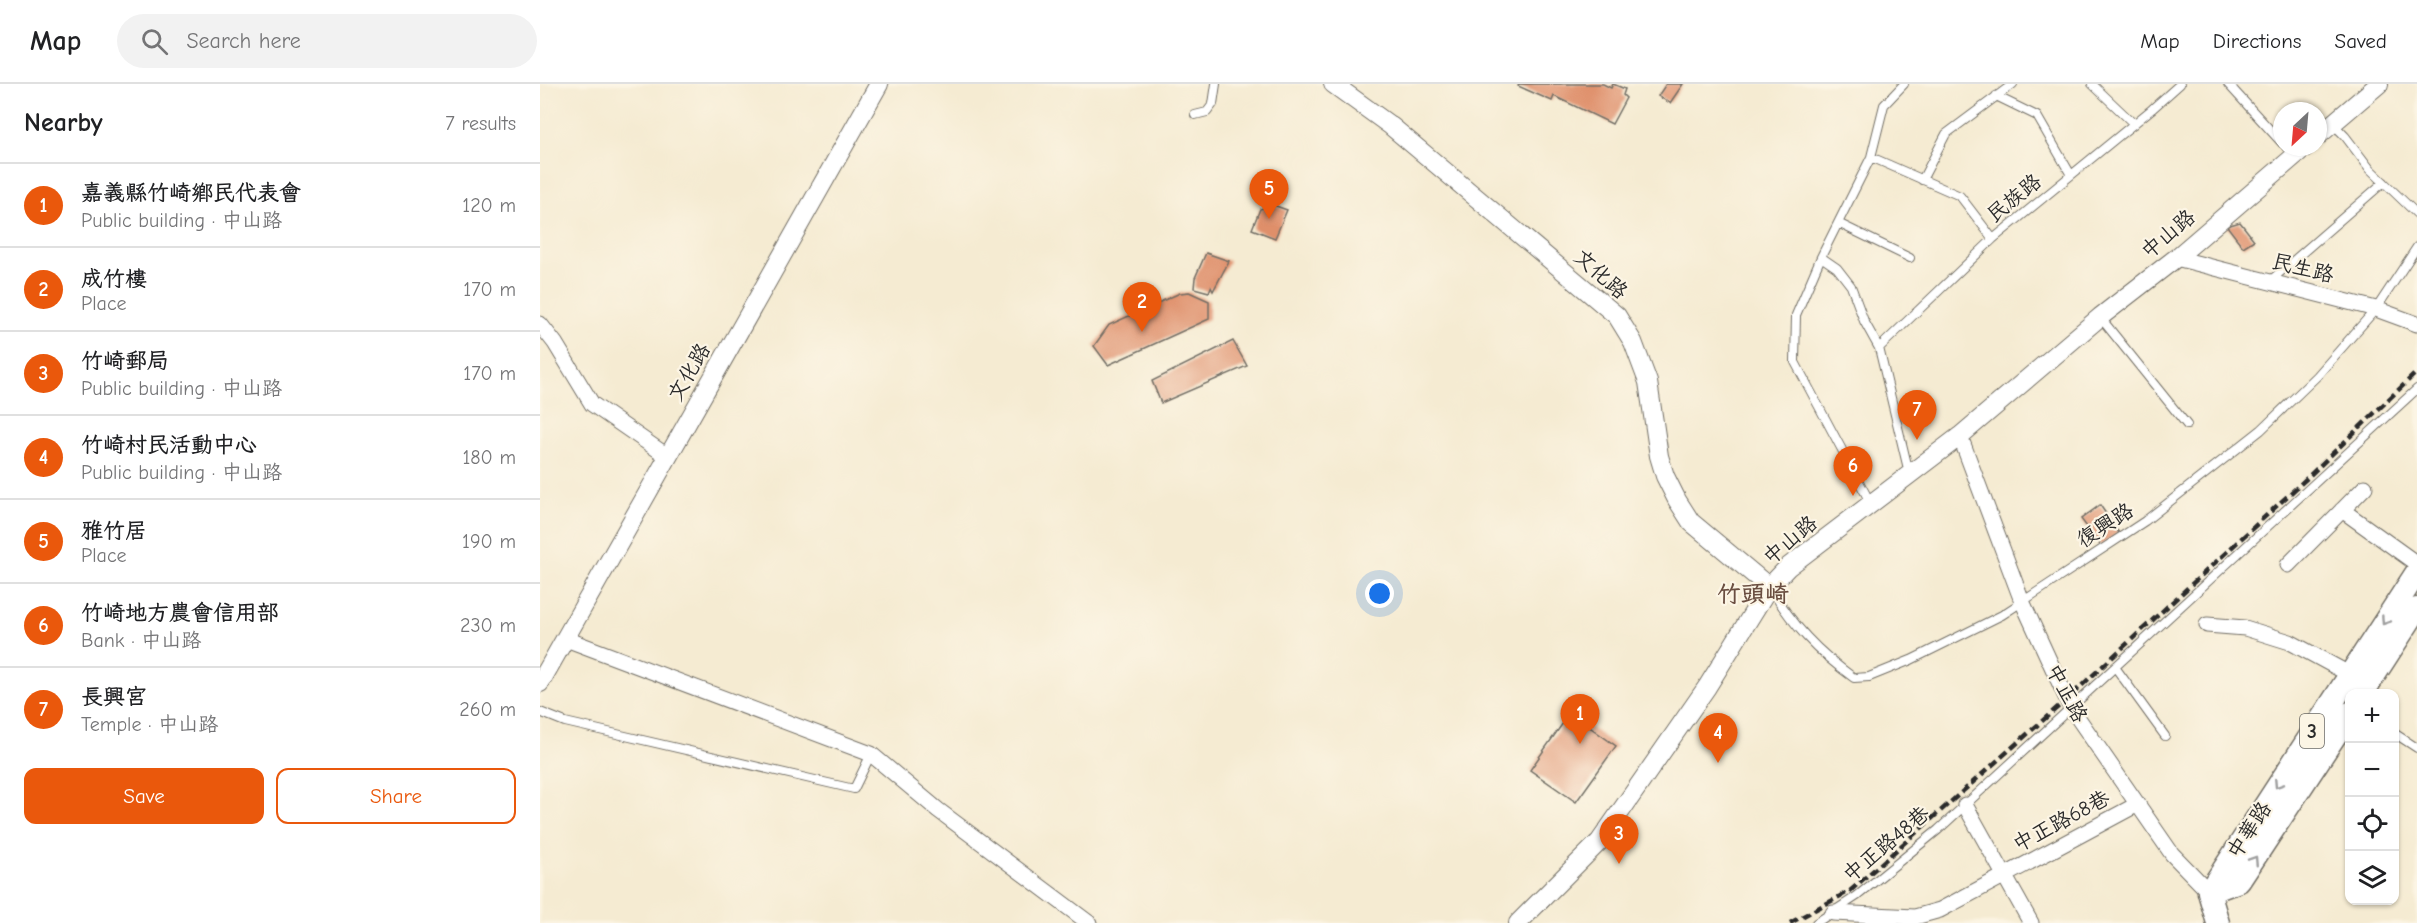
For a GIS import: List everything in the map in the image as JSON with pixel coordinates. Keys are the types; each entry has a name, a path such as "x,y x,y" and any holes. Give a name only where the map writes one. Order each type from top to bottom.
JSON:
{"main road":[{"name":"中華路","path":"2209,892 2417,572"},
{"path":"2365,689 2417,609"},
{"name":"中華路","path":"2209,892 2239,881 2345,719"},
{"name":"中正路","path":"2209,892 2218,923"}],"street":[{"name":"文化路","path":"540,683 879,84"},
{"name":"文化路","path":"1333,84 1391,126 1617,316 1633,342 1648,382 1659,456 1665,476 1677,500 1691,522 1769,587"},
{"path":"2327,129 2379,84"},
{"name":"中山路","path":"1518,923 1600,841 1707,687 1769,587 1788,567 1960,436 2100,317 2176,258 2284,156"},
{"name":"民生路","path":"2176,258 2376,309 2417,324"},
{"path":"540,324 555,343 592,404 667,456"},
{"name":"中正路","path":"1960,436 2022,601 2071,708 2172,854 2209,892"},
{"path":"2288,565 2365,487"},
{"path":"2342,510 2417,564"},
{"path":"2207,625 2245,628 2290,642 2349,674"},
{"path":"566,639 872,754 938,810 1089,923"},
{"name":"中正路68巷","path":"1833,913 1915,917 1940,910 2138,804"},
{"path":"1965,805 2005,876"},
{"name":"中正路68巷","path":"2005,876 2031,923"}],"lane":[{"path":"1195,115 1207,112 1213,104 1216,84"},
{"path":"1871,504 1795,362 1796,315 1821,257 1871,157 1884,105 1904,84"},
{"path":"1922,180 1946,134 2013,84"},
{"path":"2092,84 2134,124"},
{"name":"民族路","path":"1879,348 1993,239 2180,84"},
{"path":"2228,84 2273,129"},
{"path":"1996,96 2037,116 2071,175"},
{"path":"2333,124 2370,169 2417,214"},
{"path":"1871,157 1960,196 1993,239"},
{"path":"2270,282 2384,182"},
{"path":"1838,223 1910,258"},
{"name":"復興路","path":"1769,587 1782,609 1815,648 1854,678 1869,677 1941,646 2002,615 2145,521 2261,430 2317,376 2376,309 2417,247"},
{"path":"1821,257 1837,268 1851,286 1864,321 1879,348 1910,474"},
{"path":"2100,317 2187,426"},
{"name":"中正路48巷","path":"1816,923 1857,896 1965,805 2417,389"},
{"path":"2115,667 2164,736"},
{"path":"540,712 565,722 854,789 872,754"},
{"path":"2399,736 2417,748"}],"building":[{"path":"1519,84 1603,84 1611,88 1613,84 1625,89 1623,95 1626,98 1612,124 1554,96 1552,101 1518,86"},
{"path":"1666,84 1683,84 1670,103 1658,96"},
{"path":"1273,205 1287,210 1275,238 1252,229 1260,209"},
{"path":"2240,222 2254,240 2243,247 2227,226"},
{"path":"1206,253 1229,261 1213,291 1211,287 1209,292 1194,288 1195,278"},
{"path":"1189,292 1209,301 1209,319 1108,365 1094,346 1109,325 1180,293"},
{"path":"1233,341 1247,366 1161,403 1152,381"},
{"path":"2100,505 2119,533 2101,546 2081,519"},
{"path":"1570,713 1616,746 1576,802 1530,770"}],"railway":[{"path":"1790,923 1850,891 2067,699 2307,478 2417,372"}],"place":[{"name":"雅竹居","path":"1269,219"},
{"name":"成竹樓","path":"1142,332"},
{"name":"長興宮","path":"1917,440"},
{"name":"竹崎地方農會信用部","path":"1853,496"},
{"name":"嘉義縣竹崎鄉民代表會","path":"1580,744"},
{"name":"竹崎村民活動中心","path":"1718,763"},
{"name":"竹崎郵局","path":"1619,864"}],"district":[{"name":"竹頭崎","path":"1753,594"}]}
